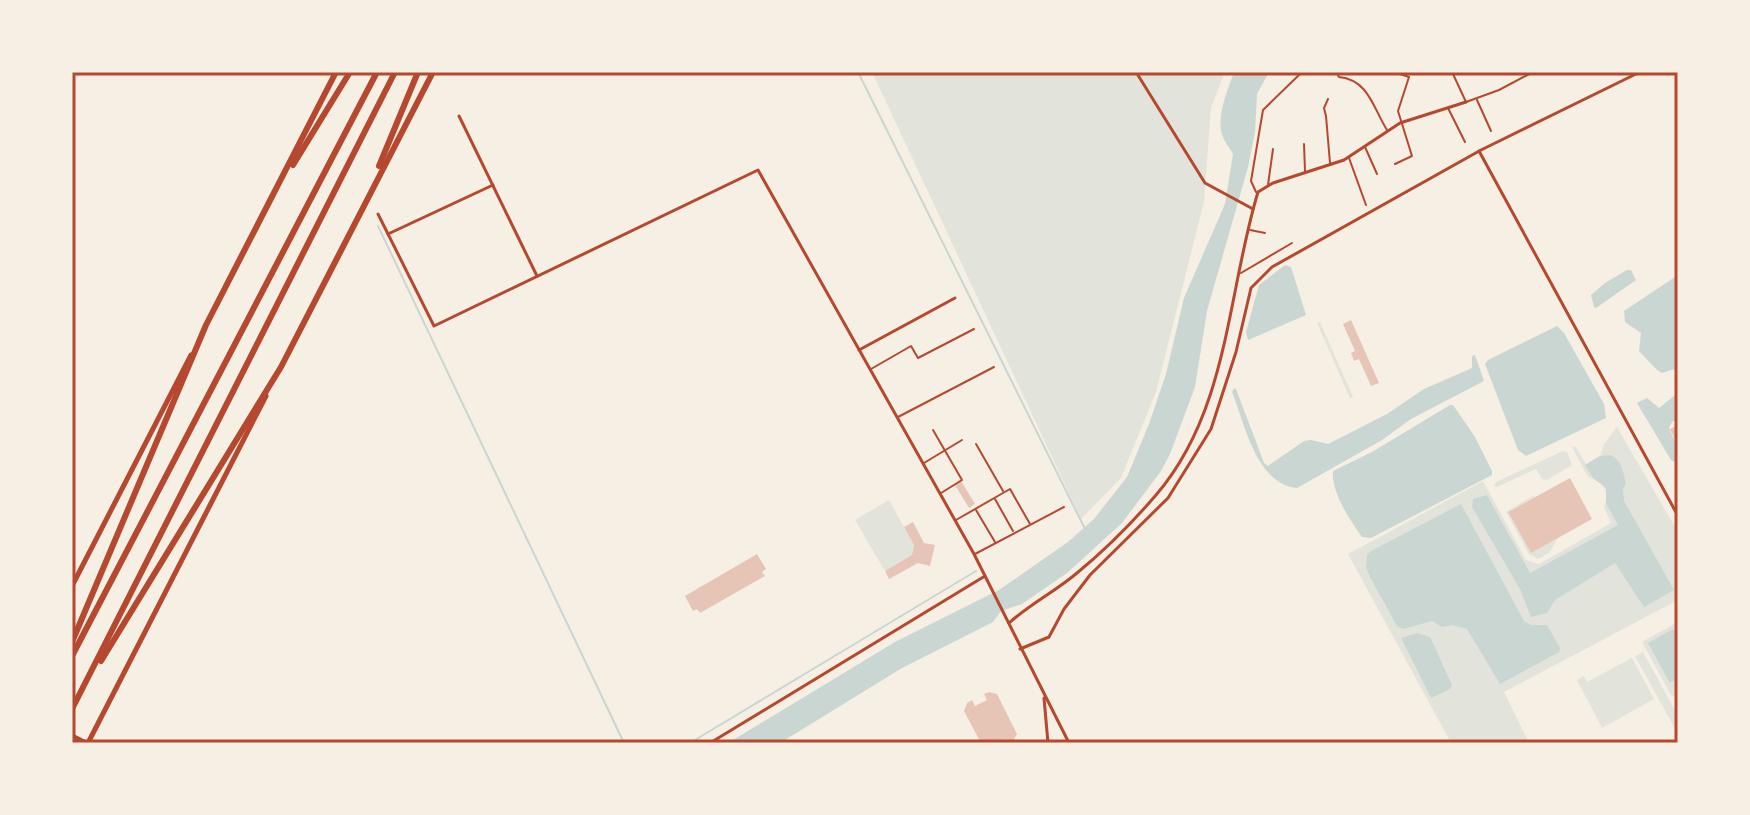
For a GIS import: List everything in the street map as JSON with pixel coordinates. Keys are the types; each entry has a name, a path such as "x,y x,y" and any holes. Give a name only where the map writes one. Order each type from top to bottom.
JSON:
{"highway":[{"path":"72,642 206,325 336,72"},
{"path":"272,199 350,72"},
{"path":"72,656 377,72"},
{"path":"72,709 395,72"},
{"path":"362,206 418,72"},
{"path":"81,691 281,367 434,72"}],"main road":[{"path":"72,586 206,325"},
{"path":"72,736 87,743 281,367"}],"street":[{"path":"1136,72 1202,179 1216,191 1251,208"},
{"path":"1020,649 1049,637 1064,609 1090,575 1168,498 1211,429 1236,352 1251,288 1257,279 1272,267 1479,151 1640,72"},
{"path":"1008,622 1081,570 1135,518 1173,474 1195,434 1214,383 1240,274 1251,208 1257,193 1349,156 1400,123 1466,102"},
{"path":"459,116 537,276"},
{"path":"1479,151 1678,516"},
{"path":"378,214 434,326 758,170 974,554 1069,743"},
{"path":"388,234 493,185"},
{"path":"859,350 955,298"},
{"path":"710,743 985,576"},
{"path":"1043,694 1048,743"}],"lane":[{"path":"1336,72 1339,77 1349,78 1365,89 1387,131"},
{"path":"1394,72 1409,77 1398,106 1400,123 1412,156 1395,164"},
{"path":"1460,72 1453,74 1466,102 1533,72"},
{"path":"1257,193 1251,181 1263,110 1300,74"},
{"path":"1328,99 1324,108 1330,164"},
{"path":"1476,99 1491,131"},
{"path":"1448,107 1465,142"},
{"path":"1304,144 1306,172"},
{"path":"1365,146 1377,174"},
{"path":"1268,186 1273,149"},
{"path":"1349,156 1366,205"},
{"path":"1249,230 1265,233"},
{"path":"1240,274 1292,243"},
{"path":"870,369 911,346 918,358 974,329"},
{"path":"897,417 994,367"},
{"path":"933,430 962,480 940,494"},
{"path":"923,463 962,440"},
{"path":"976,444 1004,492"},
{"path":"955,520 1011,490 1030,524"},
{"path":"994,498 1013,532"},
{"path":"974,554 1064,507"},
{"path":"975,509 996,543"}],"shaded area":[{"path":"872,72 1225,72 1211,108 1204,202 1156,392 1121,478 1081,519"},
{"path":"1234,72 1269,72 1257,94 1255,132 1248,167 1207,311 1195,387 1161,471 1122,523 1067,573 1022,604 1001,611 993,622 902,668 780,743 728,743 895,642 999,590 1068,542 1094,519 1127,477 1166,374 1184,298 1225,204 1233,154 1223,137 1220,122"},
{"path":"1285,265 1291,267 1306,315 1248,340 1246,332 1259,285"},
{"path":"1631,270 1636,280 1594,307 1591,295"},
{"path":"1678,275 1678,368 1662,373 1639,351 1641,333 1625,322 1624,311"},
{"path":"1320,322 1353,397 1350,398 1317,323"},
{"path":"1557,326 1604,404 1606,418 1526,456 1518,450 1485,364"},
{"path":"1475,355 1484,381 1411,419 1382,440 1297,488 1271,476 1262,464 1247,435 1232,392 1236,389 1264,463 1268,466 1304,441 1328,444 1387,414 1424,389 1472,368 1472,356"},
{"path":"1678,393 1678,419 1669,428 1678,448 1677,463 1671,460 1637,403 1647,398 1659,408"},
{"path":"1450,405 1475,437 1492,475 1371,538 1362,537 1338,497 1333,471 1372,452"},
{"path":"1617,427 1678,532 1678,600 1504,692 1529,743 1451,743 1348,554 1483,481 1526,560 1539,564 1611,523 1604,507 1604,488 1588,477 1572,447 1575,446 1586,464 1600,456 1604,444"},
{"path":"1563,451 1567,452 1572,465 1547,480 1542,479 1536,469 1494,486 1496,482"},
{"path":"1610,455 1620,463 1623,471 1626,483 1624,501 1674,590 1644,607 1615,563 1555,600 1547,613 1531,617 1520,589 1472,507 1473,499 1487,495 1530,573 1618,525 1606,503 1606,488 1593,478 1585,465 1600,456"},
{"path":"1534,495 1508,512 1531,553 1558,538 1549,553 1538,559 1529,554 1506,512"},
{"path":"889,500 914,545 912,555 885,571 855,520"},
{"path":"1461,504 1524,621 1531,625 1547,625 1560,648 1559,652 1500,684 1467,629 1452,625 1442,627 1432,621 1403,629 1397,626 1366,567 1367,555 1371,551"},
{"path":"1676,623 1678,637 1673,629 1671,683 1678,679 1678,694 1672,697 1642,642"},
{"path":"1673,629 1678,637 1678,679 1670,683 1648,643"},
{"path":"1417,633 1430,637 1452,685 1431,698 1401,638"},
{"path":"1643,652 1678,716 1678,734 1635,656"},
{"path":"1632,658 1654,699 1602,728 1577,680 1584,676 1587,682"}],"building":[{"path":"1351,320 1379,383 1371,386 1359,359 1354,361 1351,353 1355,351 1343,324"},
{"path":"1678,425 1678,445 1670,429"},
{"path":"1570,478 1592,519 1531,553 1508,512"},
{"path":"961,481 975,504 969,508 955,485"},
{"path":"913,522 924,543 935,545 930,566 918,563 889,579 885,571 912,555 914,545 904,527"},
{"path":"757,554 766,569 762,572 765,576 700,613 697,609 693,611 685,596"},
{"path":"984,694 997,694 1017,734 1012,743 1007,739 999,743 981,743 964,711 972,700 975,706 987,700"}],"waterway":[{"path":"858,72 1085,529"},
{"path":"378,226 624,743"},
{"path":"690,743 976,571"}]}
